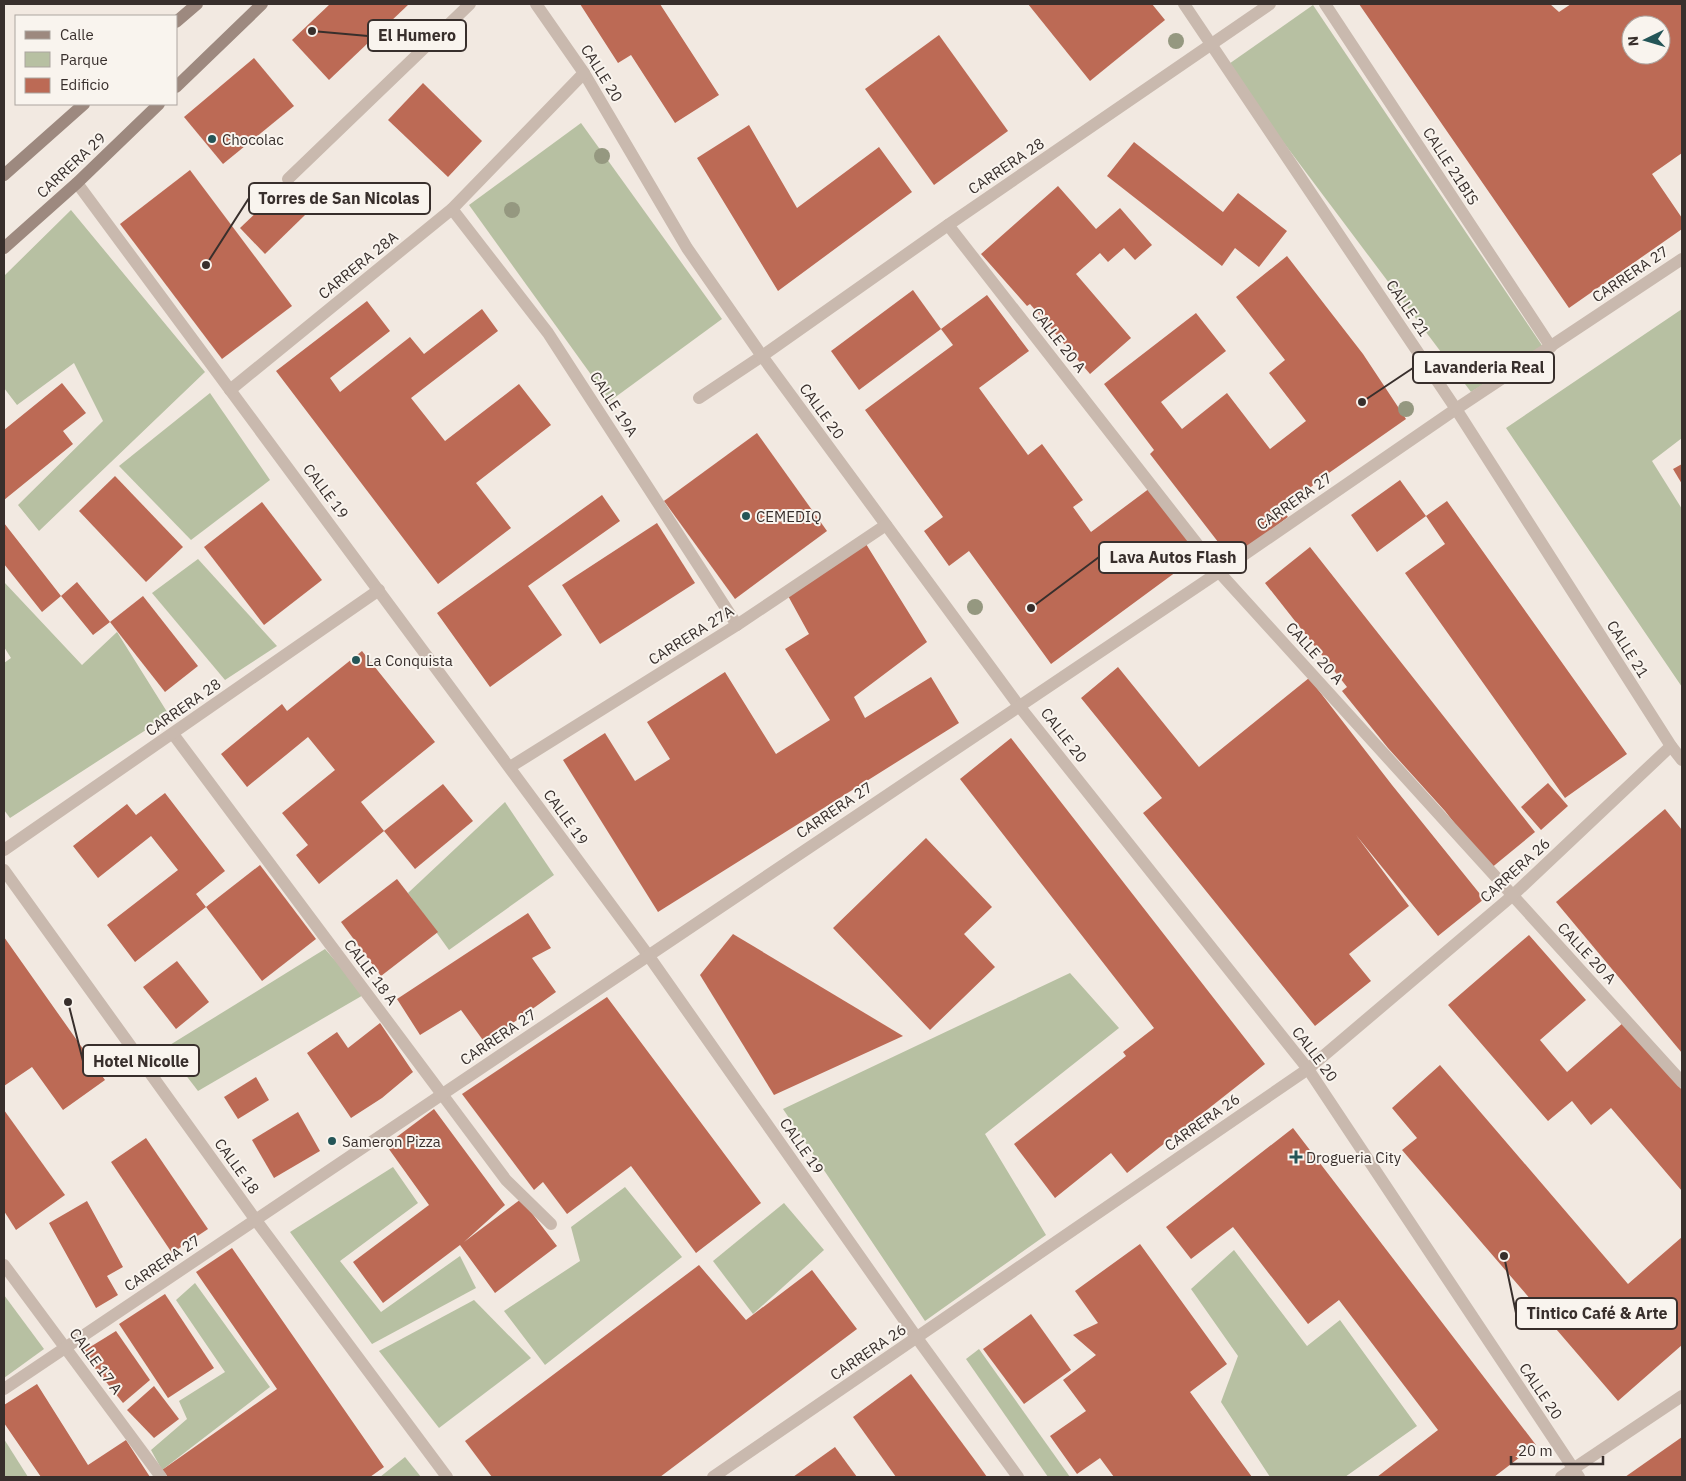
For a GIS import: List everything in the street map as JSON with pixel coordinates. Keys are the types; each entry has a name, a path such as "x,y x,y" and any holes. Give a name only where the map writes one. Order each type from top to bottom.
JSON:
{"main road":[{"path":"178,20 195,4"},
{"path":"178,85 262,4"},
{"path":"4,175 83,105"},
{"name":"CARRERA 29","path":"4,248 77,184 158,105"}],"street":[{"path":"288,179 470,4"},
{"name":"CALLE 20","path":"536,4 584,73 687,248 762,356 1019,706 1308,1069 1576,1473"},
{"name":"CALLE 21","path":"1184,4 1456,409 1671,746 1682,760"},
{"name":"CARRERA 28","path":"699,398 1270,4"},
{"name":"CALLE 21BIS","path":"1325,4 1550,347"},
{"name":"CARRERA 28A","path":"230,390 452,208 584,73"},
{"name":"CALLE 19","path":"77,184 648,955 916,1338 1018,1477"},
{"name":"CALLE 19A","path":"452,208 548,334 738,625"},
{"name":"CALLE 20 A","path":"948,225 1219,572 1682,1082"},
{"name":"CARRERA 27","path":"4,1389 1219,572 1456,409 1682,259"},
{"name":"CARRERA 27A","path":"510,768 738,625 886,525"},
{"name":"CARRERA 28","path":"4,850 379,590"},
{"name":"CALLE 18 A","path":"172,734 506,1180 551,1224"},
{"name":"CARRERA 26","path":"713,1477 1308,1069 1512,896 1671,746"},
{"name":"CALLE 18","path":"4,870 255,1219 447,1477"},
{"name":"CALLE 17 A","path":"4,1265 161,1477"},
{"path":"1562,1477 1576,1473 1682,1396"}],"green space":[{"path":"1313,5 1543,347 1471,392 1226,66"},
{"path":"581,123 722,319 610,401 469,205"},
{"path":"71,210 205,372 39,531 18,505 103,421 74,363 17,405 4,388 4,276"},
{"path":"1682,309 1682,438 1652,461 1682,509 1682,687 1506,428"},
{"path":"210,393 270,480 191,540 119,466"},
{"path":"198,559 277,646 225,680 152,593"},
{"path":"4,582 82,665 117,632 169,715 10,818 4,810 4,663 11,658 4,647"},
{"path":"505,802 554,875 449,950 408,893"},
{"path":"325,949 365,994 198,1091 165,1048"},
{"path":"1070,973 1119,1028 985,1134 1046,1235 925,1321 783,1109"},
{"path":"393,1167 418,1203 340,1261 381,1312 460,1256 476,1288 372,1344 290,1232"},
{"path":"625,1187 682,1257 545,1365 504,1311 580,1261 571,1227"},
{"path":"784,1203 824,1250 753,1314 713,1261"},
{"path":"1234,1250 1307,1346 1340,1320 1417,1426 1345,1477 1270,1477 1221,1402 1238,1356 1191,1289"},
{"path":"195,1283 270,1387 162,1470 151,1450 187,1419 179,1401 225,1372 176,1300"},
{"path":"4,1295 44,1349 4,1378"},
{"path":"474,1300 531,1358 439,1428 379,1351"},
{"path":"979,1349 1070,1477 1048,1477 966,1359"},
{"path":"4,1439 28,1477 4,1477"},
{"path":"405,1457 421,1477 380,1477"}],"building":[{"path":"330,4 409,4 329,80 292,40"},
{"path":"580,4 660,4 719,95 675,123 631,55 618,63"},
{"path":"1028,4 1152,4 1165,20 1090,81"},
{"path":"1359,4 1550,4 1559,12 1571,4 1682,4 1682,153 1652,174 1682,218 1682,229 1569,308"},
{"path":"939,35 1008,131 934,185 865,89"},
{"path":"254,58 294,106 223,164 184,117"},
{"path":"423,83 482,141 448,177 388,120"},
{"path":"749,125 797,208 879,147 912,192 778,291 697,158"},
{"path":"1134,142 1223,212 1238,193 1287,231 1259,267 1235,248 1222,266 1107,176"},
{"path":"190,170 292,306 222,359 120,224"},
{"path":"1058,186 1096,229 1120,208 1152,245 1135,260 1124,248 1108,262 1100,253 1076,274 1131,338 1090,374 1030,304 1027,306 981,254"},
{"path":"281,189 305,215 265,254 240,228"},
{"path":"1287,256 1363,354 1406,419 1326,475 1282,510 1288,517 1232,560 1150,454 1154,450 1104,384 1196,313 1226,351 1161,402 1182,429 1227,393 1270,449 1306,421 1269,373 1285,360 1236,297"},
{"path":"913,290 941,329 859,390 831,351"},
{"path":"987,295 1029,351 979,388 1028,455 1042,444 1083,500 1073,507 1091,532 1150,488 1199,555 1051,664 969,551 949,566 924,531 943,517 865,410 953,345 941,329"},
{"path":"367,301 390,331 330,378 340,392 410,337 424,354 482,309 498,331 411,398 445,441 519,384 551,425 476,483 511,528 438,584 276,371"},
{"path":"62,383 86,413 63,431 73,444 4,500 4,430"},
{"name":"CEMEDIQ","path":"757,433 827,531 735,599 664,501"},
{"path":"1682,464 1682,484 1673,469"},
{"path":"115,476 183,547 146,582 79,511"},
{"path":"1400,480 1426,516 1377,552 1351,515"},
{"path":"602,495 620,521 528,586 562,635 490,687 437,613"},
{"path":"1447,501 1627,754 1565,798 1405,573 1445,544 1426,516"},
{"path":"262,502 322,580 264,625 204,547"},
{"path":"4,523 61,596 42,612 4,564"},
{"path":"657,523 695,583 600,644 562,585"},
{"path":"866,544 927,642 854,697 865,718 931,677 959,723 658,912 563,760 605,733 635,781 670,759 647,722 725,672 776,754 830,720 785,649 809,634 787,594"},
{"path":"1310,547 1535,832 1490,869 1445,811 1388,748 1342,691 1347,687 1265,583"},
{"path":"77,582 110,622 93,635 61,596"},
{"path":"143,596 198,666 165,692 110,622"},
{"path":"362,651 435,742 361,802 384,831 319,884 296,855 308,845 282,813 335,770 308,737 247,787 221,754 282,704 287,711"},
{"path":"1118,667 1199,767 1309,678 1484,899 1438,936 1356,835 1409,906 1349,954 1371,981 1315,1026 1143,813 1162,798 1081,698"},
{"path":"1011,738 1265,1064 1127,1173 1111,1153 1055,1198 1014,1144 1126,1056 1123,1052 1154,1028 960,779"},
{"path":"1548,783 1568,806 1541,830 1521,807"},
{"path":"443,784 473,821 415,869 384,831"},
{"path":"165,793 225,871 196,894 206,907 135,962 107,925 178,870 151,836 98,878 73,846 127,804 136,815"},
{"path":"1665,809 1682,830 1682,1053 1556,902"},
{"path":"926,838 992,907 964,934 995,967 930,1030 833,928"},
{"path":"260,865 316,939 262,981 206,907"},
{"path":"397,879 438,932 381,976 341,922"},
{"path":"528,913 551,948 532,958 556,992 485,1043 461,1010 420,1035 397,999"},
{"path":"733,934 903,1036 774,1095 700,975"},
{"path":"1529,935 1586,1000 1540,1040 1567,1072 1624,1022 1682,1090 1682,1191 1611,1108 1591,1125 1572,1101 1548,1121 1448,1005"},
{"path":"4,937 105,1080 63,1110 32,1067 4,1086"},
{"path":"177,961 209,1002 176,1029 143,987"},
{"path":"607,997 761,1203 696,1253 631,1166 567,1214 543,1182 534,1190 462,1094"},
{"path":"380,1023 413,1072 382,1098 351,1118 307,1053 337,1032 348,1048"},
{"path":"1440,1065 1628,1284 1682,1237 1682,1345 1618,1401 1402,1150 1417,1138 1392,1108"},
{"path":"256,1077 269,1100 238,1119 224,1097"},
{"path":"434,1109 505,1205 464,1242 521,1199 557,1246 495,1293 460,1245 383,1303 353,1262 429,1205 386,1145"},
{"path":"4,1110 65,1195 16,1230 4,1211"},
{"path":"298,1112 320,1151 274,1178 252,1140"},
{"path":"1293,1128 1536,1445 1494,1477 1377,1477 1438,1430 1339,1300 1308,1324 1233,1227 1191,1259 1166,1227"},
{"path":"146,1138 208,1229 172,1253 111,1162"},
{"path":"87,1201 123,1267 107,1276 118,1295 96,1308 49,1223"},
{"path":"1140,1244 1227,1364 1190,1392 1252,1477 1114,1477 1100,1458 1077,1474 1050,1436 1086,1411 1063,1380 1096,1355 1073,1335 1098,1323 1075,1291"},
{"path":"232,1248 384,1467 370,1477 168,1477 162,1470 277,1389 196,1272"},
{"path":"699,1265 746,1320 812,1270 857,1329 660,1477 492,1477 465,1441"},
{"path":"165,1294 214,1368 168,1398 119,1324"},
{"path":"1031,1314 1071,1370 1024,1404 983,1349"},
{"path":"116,1331 150,1380 123,1403 82,1352"},
{"path":"911,1374 987,1477 896,1477 853,1417"},
{"path":"37,1384 88,1465 126,1440 150,1477 41,1477 4,1423 4,1405"},
{"path":"154,1386 179,1419 154,1438 127,1410"},
{"path":"1682,1437 1682,1477 1625,1477"},
{"path":"835,1447 857,1477 793,1477"}],"place":[{"name":"El Humero","path":"312,31"},
{"name":"Chocolac","path":"212,139"},
{"name":"Torres de San Nicolas","path":"206,265"},
{"name":"Lavanderia Real","path":"1362,402"},
{"name":"CEMEDIQ","path":"746,516"},
{"name":"Lava Autos Flash","path":"1031,608"},
{"name":"La Conquista","path":"356,660"},
{"name":"Hotel Nicolle","path":"68,1002"},
{"name":"Sameron Pizza","path":"332,1141"},
{"name":"Drogueria City","path":"1296,1157"},
{"name":"Tintico Café & Arte","path":"1504,1256"}]}
